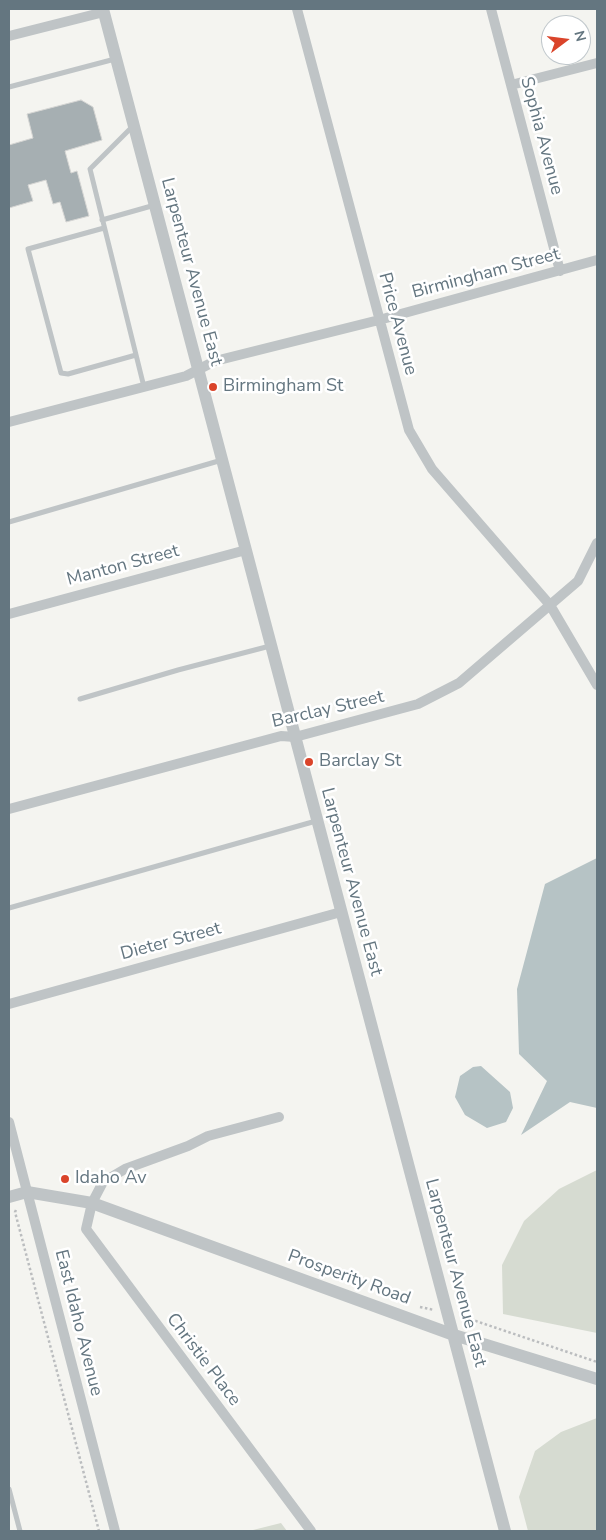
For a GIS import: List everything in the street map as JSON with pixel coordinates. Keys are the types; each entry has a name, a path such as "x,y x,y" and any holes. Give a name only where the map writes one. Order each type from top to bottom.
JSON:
{"street":[{"name":"Price Avenue","path":"297,9 401,404 419,450 432,469 550,605 597,685"},
{"name":"Sophia Avenue","path":"491,9 560,271"},
{"path":"9,36 104,10"},
{"name":"Larpenteur Avenue East","path":"104,10 505,1531"},
{"path":"511,86 597,63"},
{"name":"Birmingham Street","path":"9,422 186,376 214,361 379,320 597,260"},
{"name":"Barclay Street","path":"9,809 281,736 295,737 397,711 439,694 478,667 578,581 597,543"},
{"name":"Manton Street","path":"9,614 246,550"},
{"name":"Dieter Street","path":"9,1004 341,912"},
{"name":"Christie Place","path":"280,1117 208,1136 188,1146 124,1169 103,1182 92,1203 86,1229 311,1531"},
{"name":"East Idaho Avenue","path":"9,1122 115,1531"},
{"path":"9,1197 27,1192"},
{"name":"Prosperity Road","path":"27,1192 92,1203 454,1335 597,1379"}],"lane":[{"path":"9,87 117,59"},
{"path":"134,125 90,169 145,387"},
{"path":"102,220 156,205"},
{"path":"104,228 28,249 61,373 68,374 136,355"},
{"path":"9,522 223,460"},
{"path":"80,699 178,670 271,646"},
{"path":"9,908 317,821"},
{"path":"9,1489 20,1531"}],"path":[{"path":"16,1210 17,1220 99,1531"},
{"path":"17,1220 22,1219"},
{"path":"420,1307 447,1312 597,1362"}],"shaded area":[{"path":"597,858 597,1108 570,1102 521,1135 547,1081 519,1054 517,989 545,884"},
{"path":"481,1066 510,1092 513,1108 506,1122 487,1128 465,1115 455,1097 460,1076 473,1067"},
{"path":"597,1170 597,1333 503,1314 502,1265 524,1221 559,1189"},
{"path":"597,1418 597,1531 528,1531 519,1497 535,1451 561,1432"},
{"path":"281,1523 287,1531 249,1531"}],"building":[{"path":"81,100 93,107 102,140 65,151 71,173 77,171 89,216 66,222 60,202 53,204 46,180 28,185 33,201 9,208 9,145 33,138 27,114"}],"place":[{"name":"Birmingham St","path":"213,387"},
{"name":"Barclay St","path":"309,762"},
{"name":"Idaho Av","path":"65,1179"}]}
